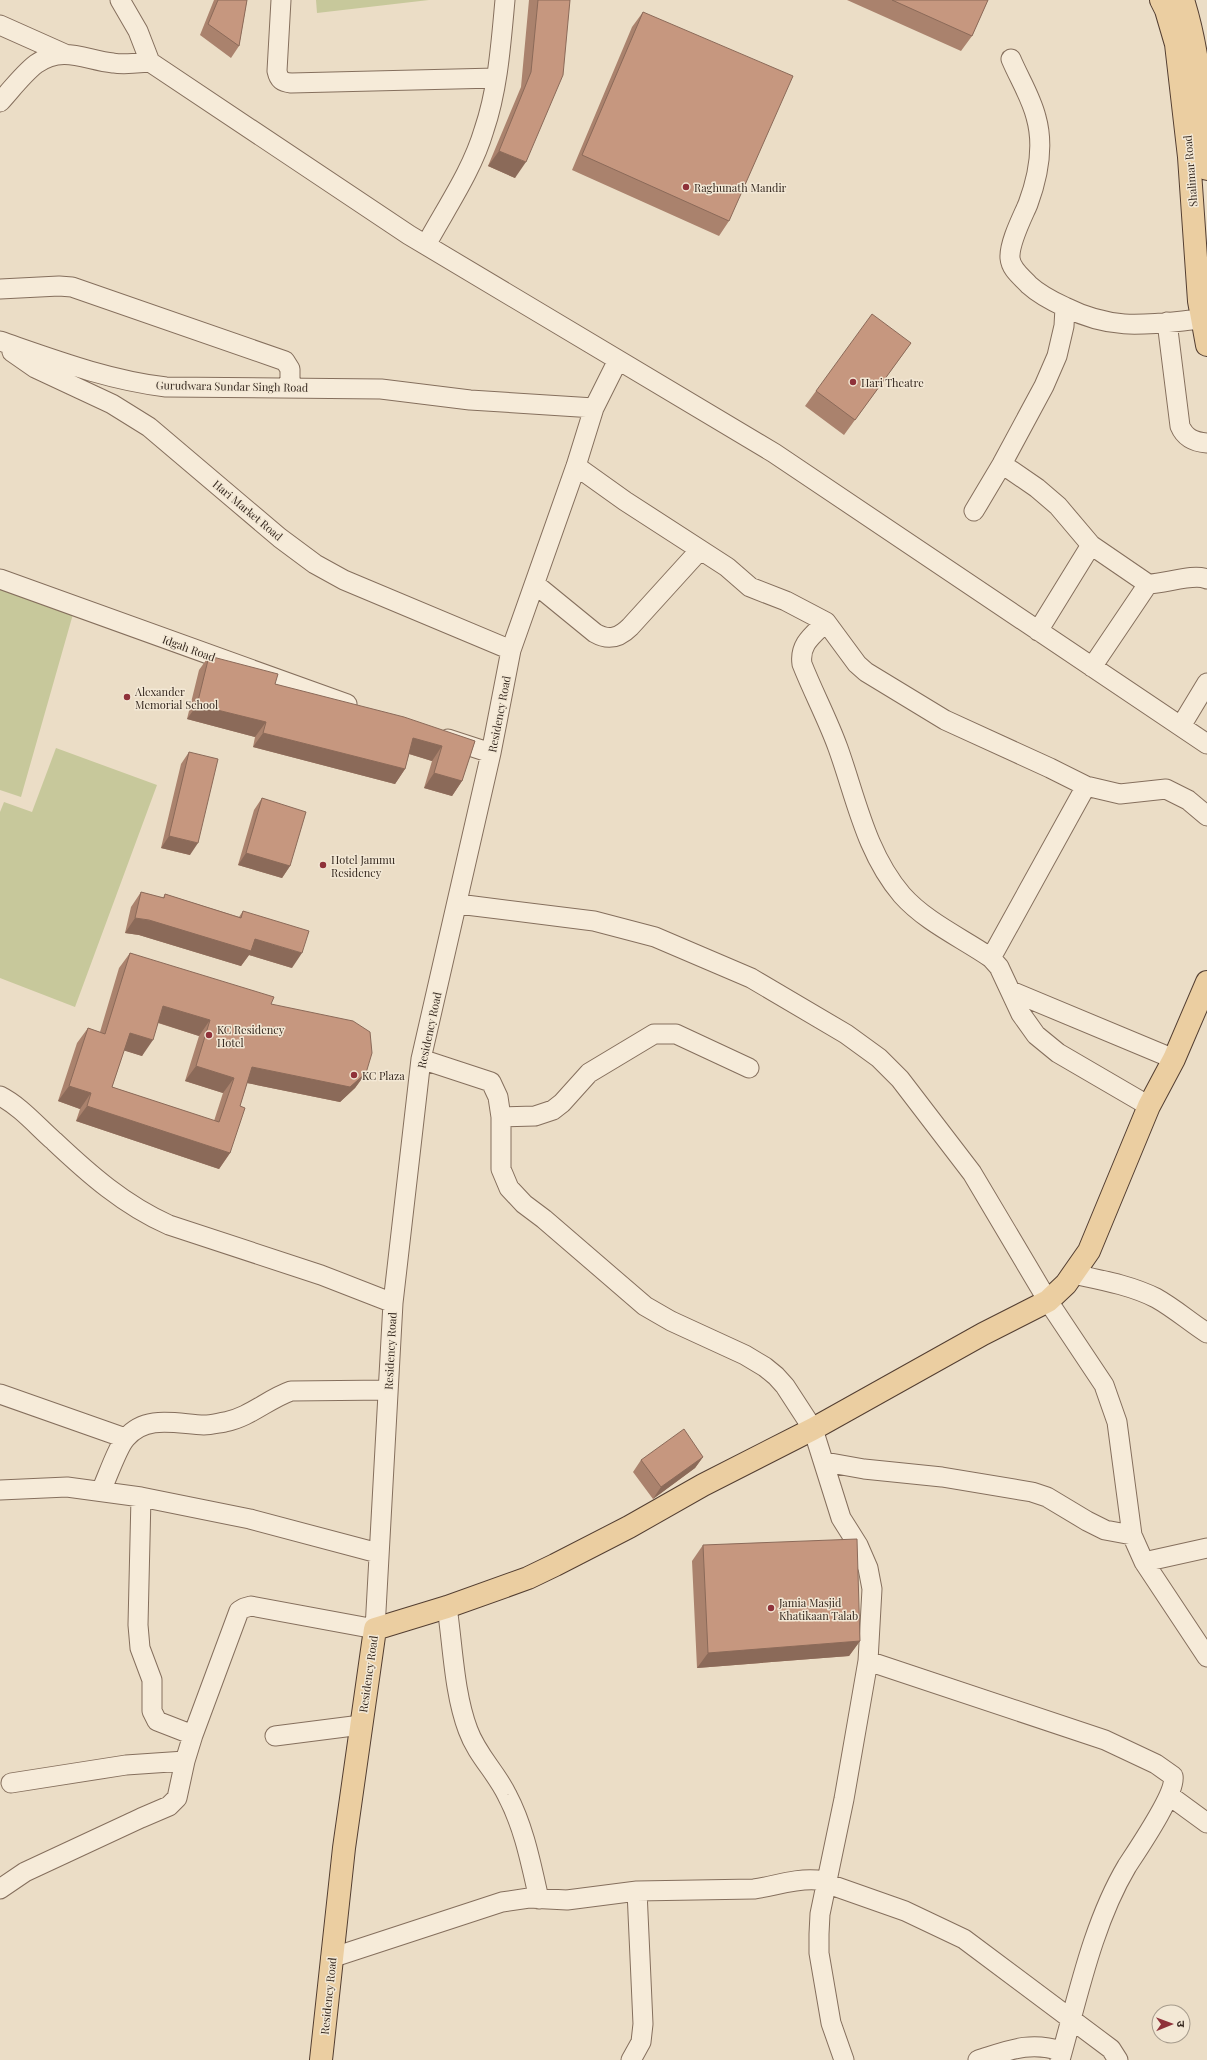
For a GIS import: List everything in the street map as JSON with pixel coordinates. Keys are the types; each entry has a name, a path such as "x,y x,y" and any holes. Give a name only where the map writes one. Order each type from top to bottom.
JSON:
{"main road":[{"name":"Shalimar Road","path":"1161,0 1166,10 1176,44 1189,157 1199,301 1207,345"},
{"path":"1183,0 1189,19 1197,66 1204,121 1207,169"},
{"path":"375,1629 447,1608 528,1578 555,1565 703,1485 813,1429 983,1334 1048,1300 1073,1274 1089,1251 1149,1106 1174,1059 1207,982"},
{"name":"Residency Road","path":"321,2060 344,1848 375,1629"}],"street":[{"path":"120,0 138,31 150,62"},
{"path":"281,0 277,71 279,78 283,82 496,78"},
{"path":"426,245 474,157 484,130 496,78 505,0"},
{"path":"0,25 65,54"},
{"path":"0,102 35,65 47,58 65,54 79,55 115,63 150,62 426,245 774,453 1207,744"},
{"path":"1010,59 1036,116 1039,130 1038,167 1032,193 1012,246 1011,262 1020,276 1044,297 1103,322 1122,325 1202,319"},
{"path":"0,288 72,287 201,330 285,361 290,369 290,388"},
{"path":"974,512 1044,386 1057,356 1064,326 1065,307"},
{"path":"1167,322 1180,426 1183,434 1189,439 1207,443"},
{"name":"Gurudwara Sundar Singh Road","path":"0,343 91,373 133,383 166,387 382,388 470,400 594,408"},
{"name":"Hari Market Road","path":"0,343 35,368 112,404 149,427 280,538 315,564 344,580 511,650"},
{"name":"Residency Road","path":"375,1629 392,1303 421,1059 458,904 491,753 511,650 576,466 594,408 618,360"},
{"path":"1002,464 1037,488 1058,506 1091,545 1148,584 1157,584 1197,577 1207,579"},
{"path":"576,466 699,551 727,567 750,587 786,600 826,622 857,664 866,672 945,720 1086,786 1120,794 1166,789 1188,800 1207,816"},
{"path":"1038,631 1091,545"},
{"path":"535,584 595,634 604,638 613,638 621,635 630,628 699,551"},
{"name":"Idgah Road","path":"0,579 361,710"},
{"path":"1092,667 1148,584"},
{"path":"826,622 805,644 802,650 802,664 838,748 858,810 872,847 902,895 921,914 991,958 998,967 1011,991 1021,1014 1036,1035 1058,1053 1149,1106"},
{"path":"1181,726 1207,683"},
{"path":"433,734 491,753"},
{"path":"991,958 1086,786"},
{"path":"458,904 594,921 655,937 751,978 846,1034 879,1058 900,1079 921,1104 972,1174 1048,1300 1104,1385 1117,1422 1132,1535 1144,1562 1207,1657"},
{"path":"1011,991 1174,1059"},
{"path":"501,1117 535,1116 553,1110 562,1103 589,1073 654,1034 676,1034 749,1068"},
{"path":"421,1059 491,1082 498,1096 501,1117 501,1169 509,1188 524,1204 544,1219 645,1306 671,1321 745,1355 765,1367 785,1386 813,1429 825,1462 832,1494 841,1518 858,1545 868,1568 872,1589 868,1661 828,1883 820,1914 819,1953 831,2023 844,2060"},
{"path":"0,1096 19,1109 93,1178 146,1215 169,1225 321,1275 392,1303"},
{"path":"1073,1274 1118,1284 1140,1291 1157,1299 1207,1333"},
{"path":"101,1490 125,1438 138,1427 151,1422 206,1425 240,1418 280,1394 291,1391 388,1390"},
{"path":"0,1394 125,1438"},
{"path":"825,1462 864,1469 942,1477 1032,1492 1047,1497 1105,1530 1132,1535"},
{"path":"0,1490 67,1487 101,1490 250,1519 378,1553"},
{"path":"141,1497 138,1625 140,1648 152,1680 152,1711 158,1721 192,1735"},
{"path":"1144,1562 1207,1548"},
{"path":"0,1889 25,1872 169,1806 177,1798 192,1735 239,1611 251,1606 375,1629"},
{"path":"447,1608 461,1709 468,1731 477,1751 507,1793 513,1806 540,1899"},
{"path":"868,1661 1105,1740 1172,1773 1174,1781 1170,1796 1122,1875 1109,1905 1076,1997 1072,2020 1061,2056 1045,2046 1030,2045 1012,2048 978,2060"},
{"path":"275,1736 361,1725"},
{"path":"11,1783 126,1765 185,1761"},
{"path":"1170,1796 1207,1823"},
{"path":"332,1958 502,1902 517,1899 567,1900 637,1891 754,1889 806,1879 828,1883 905,1911 964,1938 1111,2049 1118,2060"},
{"path":"631,2060 641,2042 643,2024 637,1891"}],"green space":[{"path":"316,0 429,0 317,13"},
{"path":"0,582 75,607 21,797 0,790"},
{"path":"56,748 157,785 75,1007 0,978 0,812 4,802 32,812"}],"building":[{"path":"218,0 247,0 239,46 208,24"},
{"path":"538,0 570,0 563,75 526,162 499,151 531,72"},
{"path":"892,0 988,0 972,36"},
{"name":"Raghunath Mandir","path":"643,12 793,76 729,221 582,155"},
{"name":"Hari Theatre","path":"872,314 911,343 855,420 816,391"},
{"path":"209,656 278,674 275,684 404,717 475,741 462,781 434,773 442,746 413,738 405,769 263,733 266,722 197,705"},
{"path":"189,752 218,759 198,843 169,836"},
{"path":"262,798 306,812 290,866 246,853"},
{"path":"141,892 164,898 165,894 241,918 243,911 309,931 302,953 255,939 251,951 149,920 135,918"},
{"path":"130,953 274,997 271,1004 353,1021 370,1032 372,1053 366,1073 350,1087 252,1067 240,1106 245,1108 230,1153 87,1106 91,1093 69,1086 88,1028 105,1034","holes":["163,1006 210,1020 196,1066 234,1078 219,1122 112,1087 130,1033 153,1040"]},
{"path":"684,1429 703,1457 661,1487 641,1460"},
{"name":"Jamia Masjid Khatikaan Talab","path":"857,1539 860,1641 708,1653 703,1545"}],"place":[{"name":"Raghunath Mandir","path":"686,187"},
{"name":"Hari Theatre","path":"853,382"},
{"name":"Alexander Memorial School","path":"127,697"},
{"name":"Hotel Jammu Residency","path":"323,865"},
{"name":"KC Residency Hotel","path":"209,1035"},
{"name":"KC Plaza","path":"354,1075"},
{"name":"Jamia Masjid Khatikaan Talab","path":"771,1608"}]}
